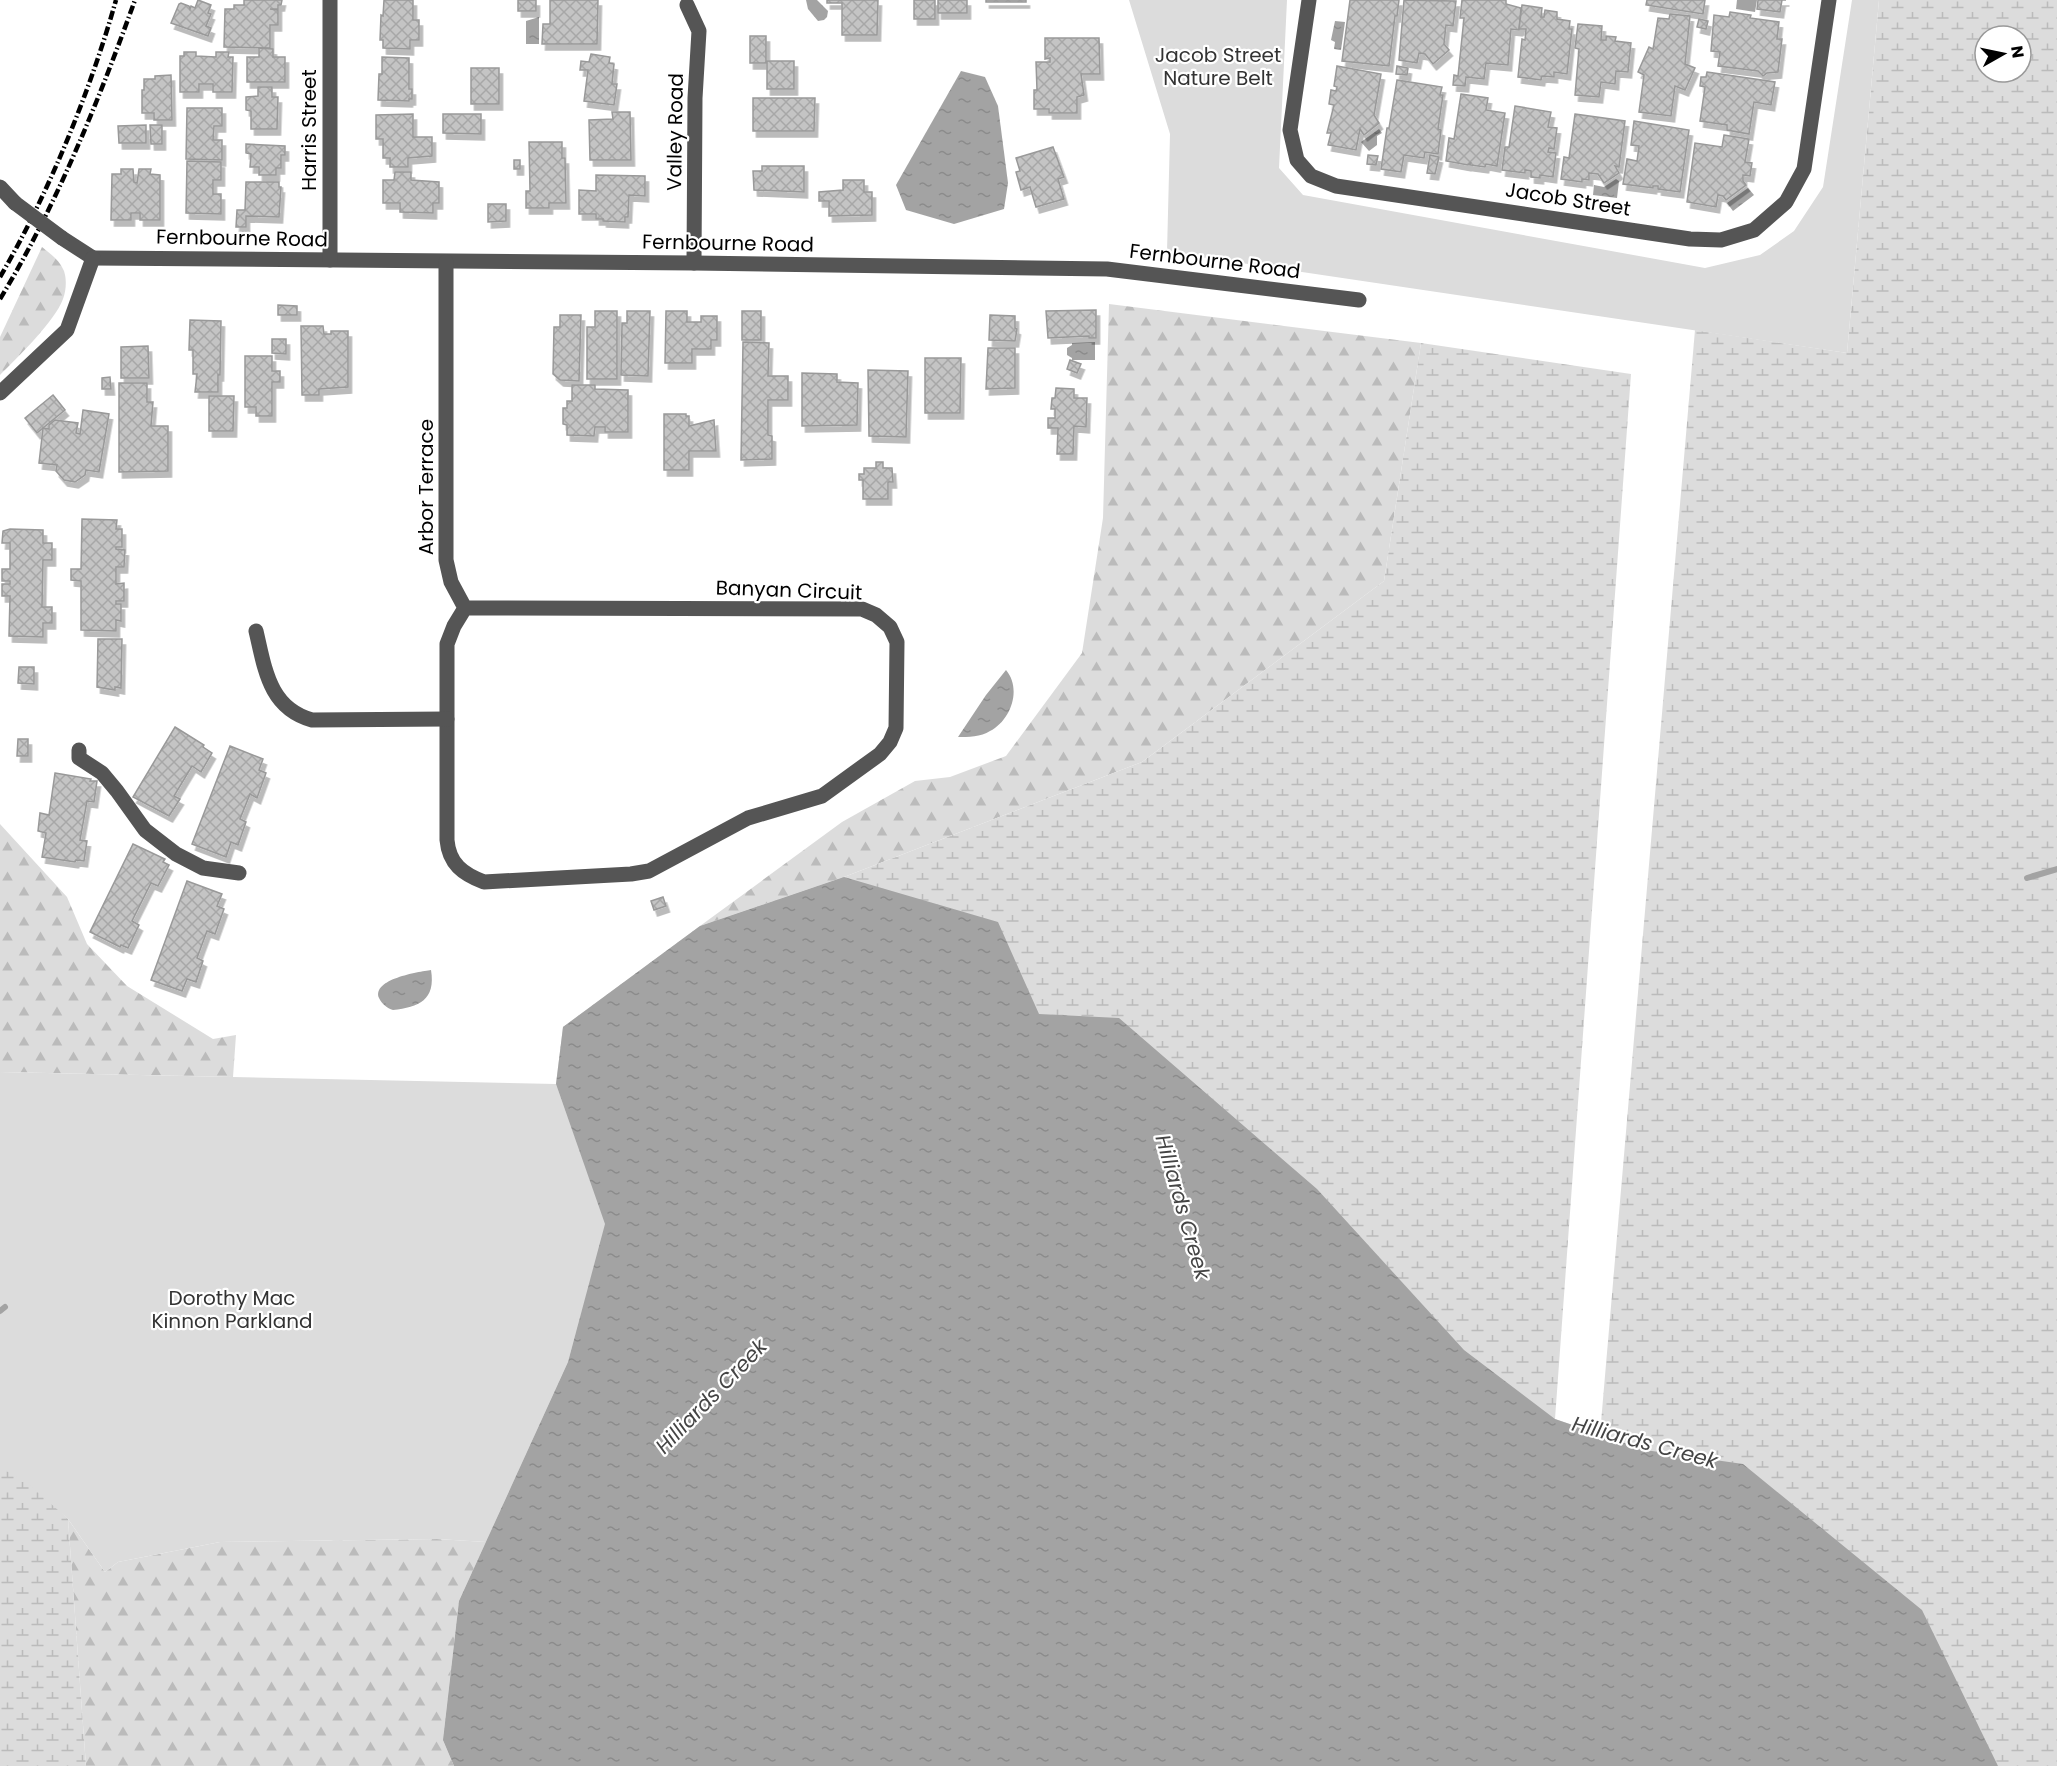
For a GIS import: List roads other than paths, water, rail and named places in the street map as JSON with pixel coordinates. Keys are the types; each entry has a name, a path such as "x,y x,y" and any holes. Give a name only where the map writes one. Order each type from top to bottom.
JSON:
{"street":[{"name":"Harris Street","path":"330,0 330,260"},
{"name":"Jacob Street","path":"1309,0 1290,130 1297,160 1311,176 1336,186 1690,239 1720,240 1754,230 1786,202 1804,169 1829,0"},
{"name":"Valley Road","path":"687,5 699,31 695,98 694,263"},
{"path":"0,187 15,202 62,238 93,258 67,330 0,393"},
{"name":"Fernbourne Road","path":"93,258 694,263 1107,270 1359,300"},
{"name":"Arbor Terrace","path":"446,262 446,560 451,582 465,608"},
{"path":"256,631 268,680 281,702 296,716 312,720 447,719 447,644 465,608"},
{"name":"Banyan Circuit","path":"447,719 448,848 457,867 468,876 484,882 649,871 748,818 822,796 880,754 890,742 896,728 897,642 890,627 876,615 862,609 465,608"},
{"path":"79,750 79,758 102,773 145,830 176,854 203,868 239,873"}],"water":[{"path":"806,0 817,0 828,11 827,17 818,21 808,9"},
{"path":"1737,0 1757,0 1755,12 1736,9"},
{"path":"539,17 539,44 526,44 526,21"},
{"path":"1335,21 1345,22 1341,50 1334,49 1335,42 1331,40"},
{"path":"961,71 985,77 998,106 1008,183 1004,209 954,224 906,210 896,185"},
{"path":"1379,129 1382,133 1377,136 1377,145 1369,151 1361,142"},
{"path":"1616,179 1619,181 1617,198 1593,195 1594,185 1604,187"},
{"path":"1748,188 1754,195 1733,211 1727,203"},
{"path":"1095,342 1095,360 1072,360 1067,355 1067,348 1072,343"},
{"path":"1006,670 1011,678 1014,695 1004,720 983,734 958,737 986,695"},
{"name":"Hilliards Creek","path":"844,877 998,922 1039,1014 1119,1018 1317,1189 1464,1350 1555,1419 1645,1450 1743,1464 1922,1610 1998,1766 454,1766 443,1740 459,1601 568,1362 605,1224 556,1084 563,1027 700,926"},
{"path":"431,970 431,988 424,1000 418,1004 393,1010 380,1000 379,991 389,981"}],"waterway":[{"path":"2027,878 2057,869"},
{"path":"0,1311 5,1307"}],"railway":[{"path":"0,277 51,178 94,71 116,0"},
{"path":"0,299 39,228 75,153 135,0"}],"park label":[{"name":"Jacob Street Nature Belt","path":"1218,66"},
{"name":"Dorothy Mac Kinnon Parkland","path":"232,1310"}]}
